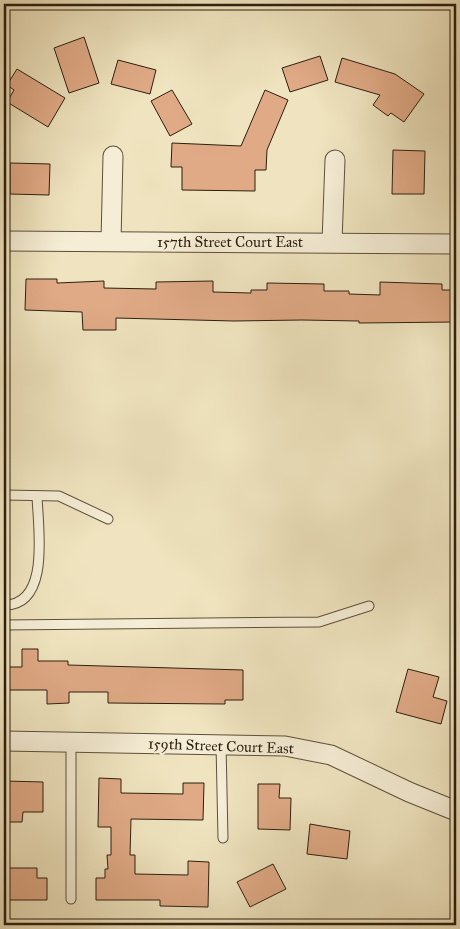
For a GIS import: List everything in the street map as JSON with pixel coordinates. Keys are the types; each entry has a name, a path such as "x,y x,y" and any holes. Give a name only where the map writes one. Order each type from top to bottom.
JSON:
{"street":[{"path":"111,241 112,156"},
{"path":"332,242 335,160"},
{"name":"157th Street Court East","path":"4,241 456,244"},
{"name":"159th Street Court East","path":"4,742 285,746 331,755 409,792 456,810"}],"lane":[{"path":"4,495 59,496 108,519"},
{"path":"4,605 13,606 23,600 30,593 37,575 39,563 38,496"},
{"path":"4,626 319,622 369,606"},
{"path":"71,742 71,899"},
{"path":"221,744 223,838"}],"building":[{"path":"84,37 99,83 69,93 54,48"},
{"path":"320,56 328,80 290,92 282,68"},
{"path":"342,58 395,74 424,94 404,122 391,113 388,116 373,105 380,95 335,82"},
{"path":"118,60 156,70 150,94 111,84"},
{"path":"17,69 65,98 48,127 7,102 14,90 7,85"},
{"path":"172,90 192,124 170,136 151,101"},
{"path":"265,90 288,100 267,150 266,170 255,170 255,191 182,190 182,167 171,167 172,143 241,146"},
{"path":"393,150 425,151 424,194 392,194"},
{"path":"10,163 50,164 49,195 10,194"},
{"path":"26,279 57,279 57,283 104,281 104,288 156,289 156,282 213,281 213,292 251,293 251,290 267,290 267,283 324,284 324,291 349,291 349,294 380,295 380,282 442,284 442,290 456,290 456,322 359,323 359,321 234,321 116,318 116,330 83,330 82,312 25,310"},
{"path":"22,649 38,649 38,661 68,661 68,665 243,670 243,700 225,700 225,704 108,703 108,692 69,692 69,703 47,704 47,690 4,690 4,667 22,667"},
{"path":"408,669 439,677 433,697 447,701 441,724 396,712"},
{"path":"99,778 121,779 121,793 183,794 183,783 204,783 203,820 131,819 130,855 135,855 135,874 188,875 188,861 209,862 208,907 160,906 160,900 96,900 96,878 105,878 105,869 108,869 107,855 111,855 111,827 98,827"},
{"path":"4,781 43,782 43,812 23,812 22,822 7,822 7,811 4,811"},
{"path":"258,784 280,784 279,798 291,798 290,830 258,829"},
{"path":"310,824 350,831 347,859 307,854"},
{"path":"273,864 286,889 250,907 237,882"},
{"path":"4,868 37,868 37,878 47,878 47,900 4,900"}]}
